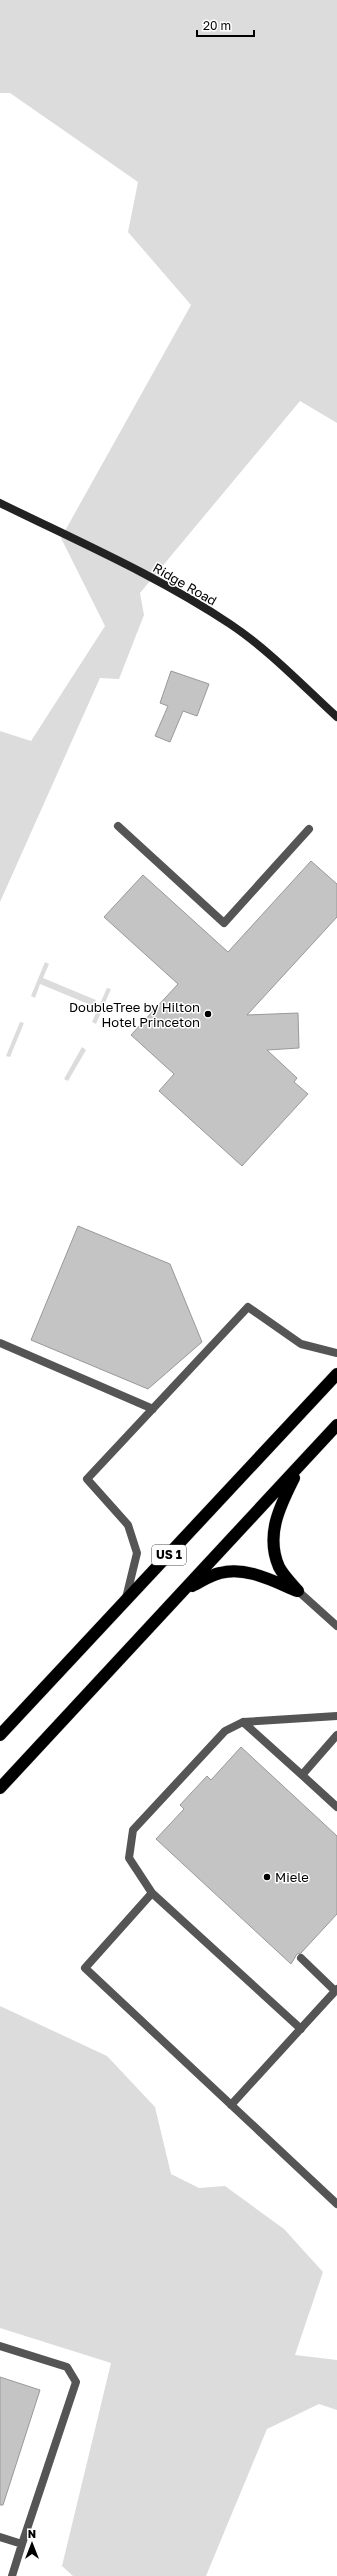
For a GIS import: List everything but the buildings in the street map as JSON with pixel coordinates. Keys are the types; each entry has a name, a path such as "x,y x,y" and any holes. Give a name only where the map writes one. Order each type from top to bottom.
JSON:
{"highway":[{"name":"US 1","path":"0,1735 337,1374"},
{"name":"US 1","path":"0,1788 337,1425"},
{"path":"298,1591 279,1567 272,1536 278,1508 300,1465"},
{"path":"184,1590 218,1573 235,1571 253,1574 298,1591"}],"street":[{"name":"Ridge Road","path":"0,503 165,585 231,624 264,650 337,717"},
{"path":"118,826 224,923 308,829"},
{"path":"125,1601 137,1553 128,1525 87,1479 248,1307 300,1344 337,1352"},
{"path":"0,1343 153,1409"},
{"path":"298,1591 337,1626"},
{"path":"300,2029 152,1893 129,1858 133,1830 225,1731 243,1722 337,1716"},
{"path":"243,1722 337,1807"},
{"path":"302,1775 337,1735"},
{"path":"152,1893 85,1968 337,2204"},
{"path":"231,2105 336,1990 301,1958"},
{"path":"0,2346 67,2367 76,2382 12,2576"},
{"path":"0,2537 22,2544"}],"shaded area":[{"path":"0,0 337,0 337,423 300,401 140,593 144,615 119,679 100,678 0,902 0,731 31,741 105,626 61,538 191,305 128,232 138,182 10,93 0,93"},
{"path":"45,962 49,964 43,978 96,1000 93,1006 40,984 35,998 31,996"},
{"path":"107,988 111,989 96,1024 92,1022"},
{"path":"20,1022 24,1023 10,1057 6,1056"},
{"path":"82,1047 86,1050 68,1081 64,1079"},
{"path":"0,2006 107,2056 155,2107 171,2174 199,2188 225,2186 284,2229 323,2272 295,2355 337,2360 337,2410 319,2404 267,2429 206,2576 73,2576 62,2566 111,2363 0,2328"}],"place":[{"name":"DoubleTree by Hilton Hotel Princeton","path":"208,1014"},
{"name":"Miele","path":"267,1877"}]}
